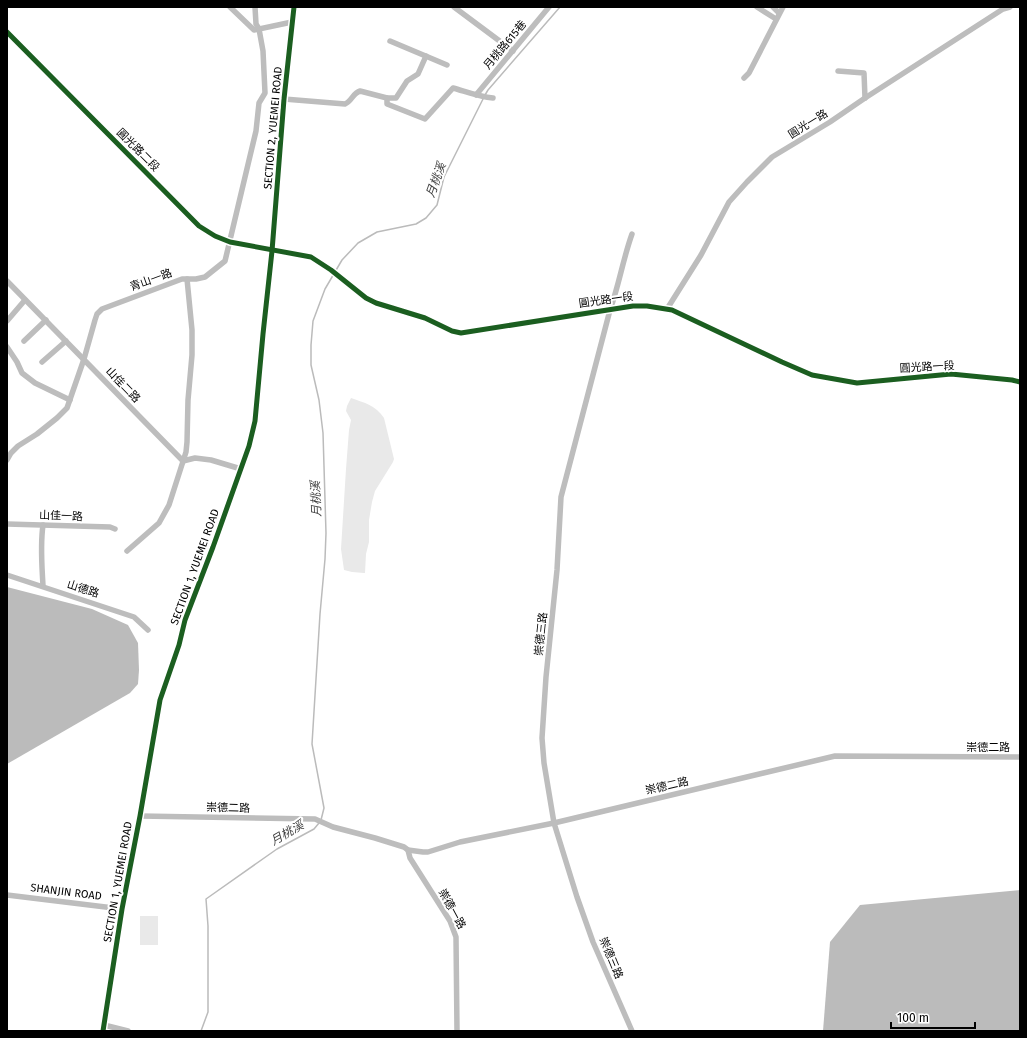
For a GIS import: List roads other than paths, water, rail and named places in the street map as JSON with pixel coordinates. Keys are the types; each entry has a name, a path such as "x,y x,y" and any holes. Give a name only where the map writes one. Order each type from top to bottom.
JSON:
{"street":[{"path":"230,7 254,30 292,22"},
{"name":"青山一路","path":"7,460 18,446 37,434 67,408 84,359 97,314 102,309 182,279 196,279 205,277 225,261 256,131 259,103 265,93 263,51 259,29 256,24 255,7"},
{"name":"SECTION 2, YUEMEI ROAD","path":"272,250 284,99 294,7"},
{"path":"454,7 513,51"},
{"name":"月桃路615巷","path":"479,96 549,7"},
{"path":"757,7 778,16"},
{"path":"773,7 778,16"},
{"path":"744,78 749,73 783,7"},
{"name":"圓光一路","path":"667,309 701,255 728,202 772,157 830,122 865,98 1010,7"},
{"name":"圓光路二段","path":"7,32 199,226 215,236 230,242 272,250"},
{"path":"390,41 447,65"},
{"path":"284,99 345,104 356,92 360,91 387,98 396,98 407,81 418,74 426,56"},
{"path":"838,71 864,72 865,98"},
{"path":"387,98 387,104 425,119 453,88 479,96 493,98"},
{"name":"崇德三路","path":"632,234 610,310 561,497 558,570 546,677 542,738 544,763 554,823 577,898 593,942 632,1031"},
{"name":"圓光路一段","path":"272,250 311,258 331,270 366,298 376,304 425,318 452,331 461,333 633,306 647,306 672,310 812,375 857,383 951,374 1020,382"},
{"name":"SECTION 1, YUEMEI ROAD","path":"103,1028 122,909 160,700 179,645 185,620 249,446 255,421 262,334 272,250"},
{"path":"127,551 159,523 169,505 183,461 187,442 188,400 192,356 192,330 187,279"},
{"name":"山佳二路","path":"7,281 183,461"},
{"path":"7,321 25,300"},
{"path":"24,341 46,320"},
{"path":"42,362 66,341"},
{"path":"7,347 22,373 35,383 70,400"},
{"path":"183,461 196,458 211,460 241,469"},
{"name":"山佳一路","path":"7,524 110,527 115,529"},
{"path":"43,525 41,539 43,586"},
{"name":"山德路","path":"7,575 134,617 148,630"},
{"name":"崇德二路","path":"140,816 315,820 408,850 428,852 460,842 554,823 835,756 1020,757"},
{"name":"崇德一路","path":"408,850 410,858 450,922 456,937 457,1031"},
{"name":"SHANJIN ROAD","path":"7,895 122,909"},
{"path":"103,1028 128,1031"}],"waterway":[{"name":"月桃溪","path":"485,95 560,7"},
{"name":"月桃溪","path":"321,820 324,808 312,744 326,533 323,433 319,400 311,365 313,321 325,289 342,260 358,243 377,232 416,224 426,218 437,205 444,177 483,99"},
{"name":"月桃溪","path":"201,1031 208,1012 208,926 206,899 277,849 314,829 319,823"}]}
